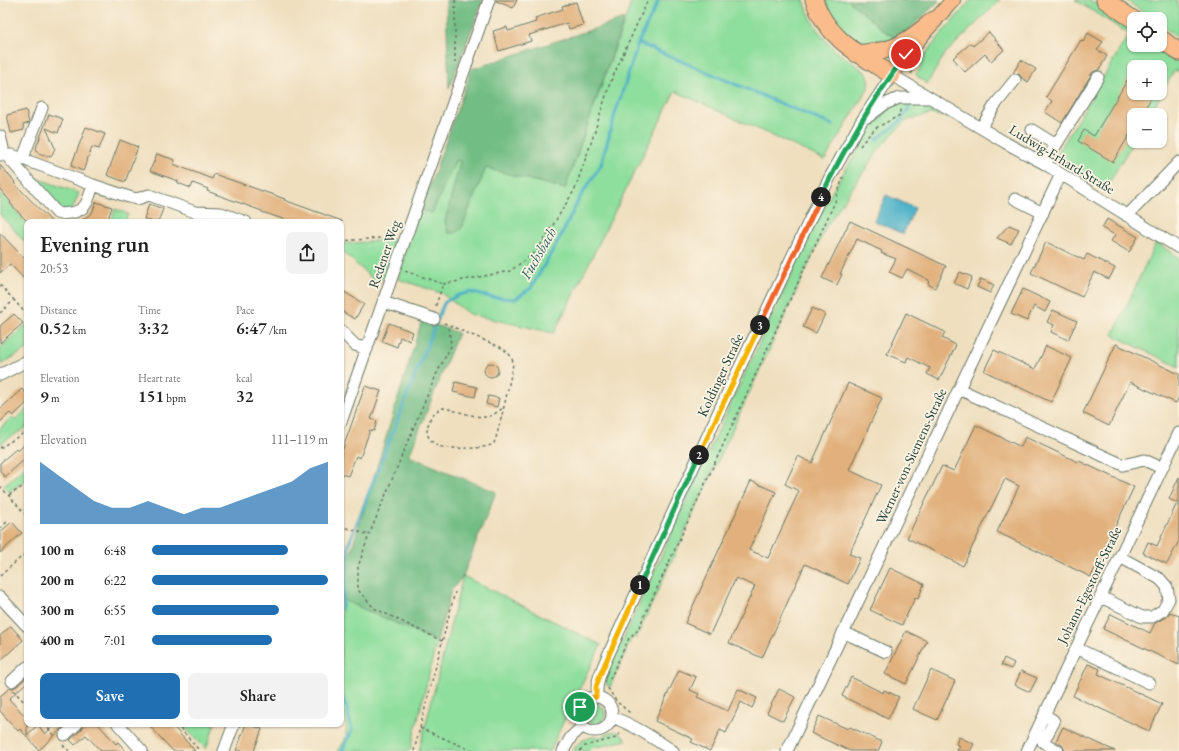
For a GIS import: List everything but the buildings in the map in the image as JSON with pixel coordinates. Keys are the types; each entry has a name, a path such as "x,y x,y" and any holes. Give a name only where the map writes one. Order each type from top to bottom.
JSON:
{"highway":[{"path":"814,0 828,27 841,42 857,54 892,74"},
{"path":"1105,0 1127,15"},
{"path":"857,54 891,49 901,44 934,20"},
{"path":"1167,43 1179,52"}],"main road":[{"path":"892,74 906,54 934,20 953,0"}],"street":[{"name":"Redener Weg","path":"344,414 489,0"},
{"name":"Ludwig-Erhard-Straße","path":"892,74 929,98 1045,164 1179,248"},
{"name":"Koldinger Straße","path":"596,697 596,687 605,662 718,414 829,179 861,122 892,74"},
{"path":"1045,164 1098,77"},
{"path":"981,128 995,105 1015,80"},
{"name":"Ludwig-Erhard-Straße","path":"861,122 885,104 899,98 929,98"},
{"path":"23,158 42,108"},
{"path":"1032,130 1056,145"},
{"path":"0,136 3,148 2,155"},
{"path":"2,155 12,155 23,158 137,200 149,195 195,212 221,213 238,219"},
{"path":"2,155 60,214 76,212 82,209 86,205 93,185"},
{"path":"1127,216 1179,162"},
{"name":"Werner-von-Siemens-Straße","path":"787,751 1061,174"},
{"path":"1015,199 1043,213"},
{"path":"383,302 435,319"},
{"path":"344,334 355,345 367,349"},
{"path":"0,375 24,363"},
{"path":"959,389 1123,465 1144,460 1162,468"},
{"name":"Johann-Egestorff-Straße","path":"1027,751 1179,433"},
{"path":"1100,597 1142,617 1152,617 1163,610 1169,599 1167,587 1160,579 1120,557"},
{"path":"0,597 24,623"},
{"path":"843,632 886,652"},
{"path":"1076,648 1149,683"},
{"path":"12,685 24,671"},
{"path":"596,697 603,699 609,704 612,710 612,718 606,727 600,730 589,730 583,726 578,717 580,707 586,699 596,697"},
{"path":"1044,715 1054,720 1054,722 1043,742 1058,751"},
{"path":"612,718 625,722 646,732 673,751"},
{"path":"563,751 572,737 583,726"},
{"path":"66,734 74,727"},
{"path":"121,727 142,751"},
{"path":"224,751 233,727"}],"path":[{"path":"455,0 455,67"},
{"path":"395,268 443,284 510,271 537,251 575,189 610,83 648,0"},
{"path":"860,146 876,128 898,117"},
{"path":"610,679 629,638 637,631 641,623 835,202 843,177"},
{"path":"344,241 406,236"},
{"path":"443,284 435,319 500,347 511,356 513,362 512,371 503,408 494,442 489,446 478,448 440,447 434,444 427,433 427,426 432,416 436,411 442,408 486,417 495,414 503,408"},
{"path":"0,285 24,312"},
{"path":"0,313 14,300"},
{"path":"442,640 374,608 358,590 358,567 368,535 418,417 451,346 449,326"},
{"path":"0,448 24,433"},
{"path":"0,486 24,512"},
{"path":"9,495 24,486"},
{"path":"0,528 8,521"},
{"path":"344,527 368,535"},
{"path":"0,576 24,555"},
{"path":"414,751 455,592"},
{"path":"12,685 24,701"},
{"path":"580,751 583,747 588,745 616,738 621,732 630,712 616,702 607,686"},
{"path":"179,727 200,751"},
{"path":"420,728 473,751"}],"green space":[{"path":"446,0 483,0 449,88"},
{"path":"632,0 804,0 810,16 828,44 860,68 868,76 868,88 825,160 675,91 554,333 469,314 441,293 398,279 410,237 421,210 432,213 455,160 461,161 445,222 462,227 486,168 565,189"},
{"path":"825,0 848,0 887,33 899,39 891,43 865,45 850,36 835,22"},
{"path":"848,0 940,0 899,39 887,33"},
{"path":"971,0 1000,0 945,54 927,84 916,75 925,55"},
{"path":"1075,0 1090,0 1127,24 1127,33"},
{"path":"1126,0 1176,0 1179,9 1179,39 1167,30 1167,12 1143,12"},
{"path":"624,19 565,189 486,168 462,228 455,233 448,233 445,222 460,161 456,160 432,213 421,210 472,69"},
{"path":"1127,37 1127,52 1167,52 1179,62 1179,72 1175,70 1167,84 1167,60 1127,60 1127,100 1158,100 1153,108 1127,108 1127,148 1129,148 1106,188 1055,158"},
{"path":"897,104 913,104 938,109 948,117 930,114 905,121 883,144 826,227 636,638 632,637 610,687 606,684 607,675 714,440 814,226 833,190 875,122 886,109"},
{"path":"27,175 79,193 72,210 60,212"},
{"path":"0,192 24,220 24,241 0,215"},
{"path":"115,209 128,214 126,219 112,219"},
{"path":"399,239 384,279 377,283 344,253 344,244"},
{"path":"1156,242 1179,258 1179,367 1113,335"},
{"path":"422,320 458,333 409,456 496,492 463,576 451,591 437,641 344,600 344,574"},
{"path":"24,327 24,351 0,365 0,348"},
{"path":"24,411 24,429 0,444 0,428 11,418 16,420"},
{"path":"24,468 24,481 9,492 3,486"},
{"path":"463,576 601,645 550,751 419,751"},
{"path":"344,600 437,641 410,751 337,751 345,739"},
{"path":"591,704 599,704 605,710 605,718 599,724 591,724 585,718 585,710"},
{"path":"184,727 214,727 206,749"},
{"path":"612,732 618,732 627,740 592,748 589,751 573,751 583,740 592,737 600,737"}],"water":[{"path":"886,195 915,208 903,234 874,221"}],"waterway":[{"name":"Fuchsbach","path":"344,591 349,543 445,302 459,295 470,292 490,297 515,299 531,288 562,234 579,199 601,165 615,114 638,43 659,0"},
{"path":"638,43 832,125"},
{"path":"876,140 904,117 909,106"},
{"name":"Fuchsbach","path":"342,751 352,730 344,702"}],"route":[{"path":"580,707 586,699 596,697 596,687 605,662 718,414 829,179 861,122 906,54"}]}
